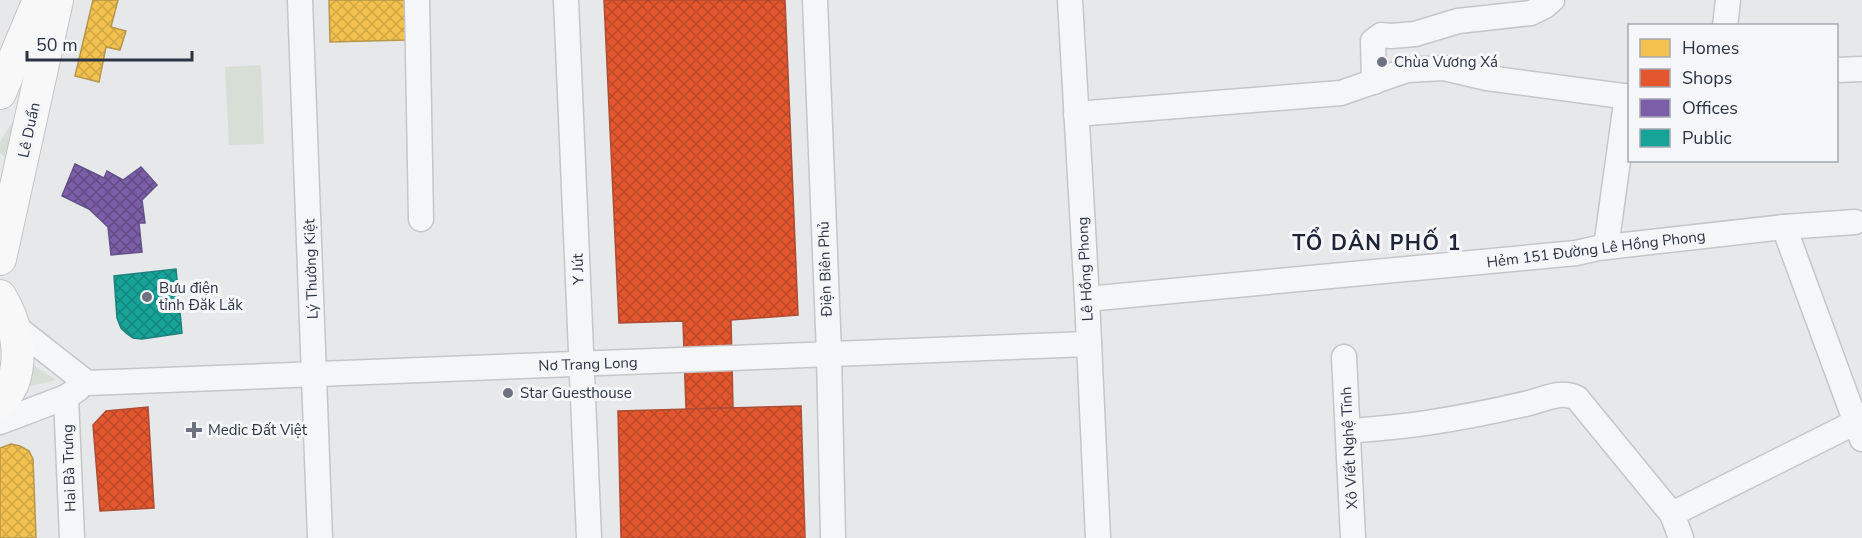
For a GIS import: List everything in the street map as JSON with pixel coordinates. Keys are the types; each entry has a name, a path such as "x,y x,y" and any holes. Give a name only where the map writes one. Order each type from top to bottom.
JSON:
{"main road":[{"path":"0,93 39,0"},
{"name":"Lê Duẩn","path":"0,259 8,179 57,0"},
{"path":"0,296 13,325 19,354 12,385 0,404"}],"street":[{"name":"Lý Thường Kiệt","path":"300,0 320,538"},
{"path":"417,0 422,219"},
{"name":"Y Jút","path":"566,0 589,538"},
{"name":"Điện Biên Phủ","path":"815,0 829,354 833,538"},
{"name":"Lê Hồng Phong","path":"1070,0 1098,538"},
{"path":"1374,82 1373,41 1381,35 1415,34 1458,21 1531,13 1552,0"},
{"path":"1725,24 1728,0"},
{"path":"1076,114 1341,93 1407,70 1444,68 1487,78 1628,96 1606,247"},
{"path":"1838,70 1862,69"},
{"name":"Hẻm 151 Đường Lê Hồng Phong","path":"1087,299 1576,253 1606,247 1784,227 1855,222"},
{"path":"1672,514 1860,426 1784,227"},
{"path":"0,422 66,397 87,383 13,325"},
{"name":"Nơ Trang Long","path":"87,383 1089,344"},
{"name":"Xô Viết Nghệ Tĩnh","path":"1344,357 1353,538"},
{"path":"1348,431 1425,423 1483,413 1558,394 1569,394 1577,398 1672,514 1681,538"},
{"name":"Hai Bà Trưng","path":"66,397 72,538"}],"shaded area":[{"path":"261,65 264,144 229,145 225,67"},
{"path":"27,99 10,162 0,153 0,142"},
{"path":"32,364 56,380 26,387"}],"building: Homes":[{"path":"93,0 118,0 111,27 126,31 120,50 106,47 99,82 75,76"},
{"path":"329,0 406,0 408,40 330,42"},
{"path":"11,444 29,451 33,459 36,538 0,538 0,448"}],"building: Shops":[{"path":"604,0 785,0 798,315 731,320 733,408 686,409 683,321 619,323"},
{"path":"801,406 805,538 621,538 618,411"},
{"path":"148,407 154,508 100,511 93,425 106,411"}],"building: Offices":[{"path":"75,164 104,178 107,171 123,180 141,167 157,185 142,200 145,223 139,223 142,252 111,255 108,227 89,209 62,196"}],"building: Public":[{"name":"Bưu điện tỉnh Đăk Lăk","path":"176,269 182,333 142,339 133,338 121,328 117,318 114,276"}],"place":[{"name":"Chùa Vương Xá","path":"1382,62"},
{"name":"Bưu điện tỉnh Đăk Lăk","path":"147,297"},
{"name":"Star Guesthouse","path":"508,393"},
{"name":"Medic Đất Việt","path":"194,430"}],"district":[{"name":"TỔ DÂN PHỐ 1","path":"1377,243"}]}
